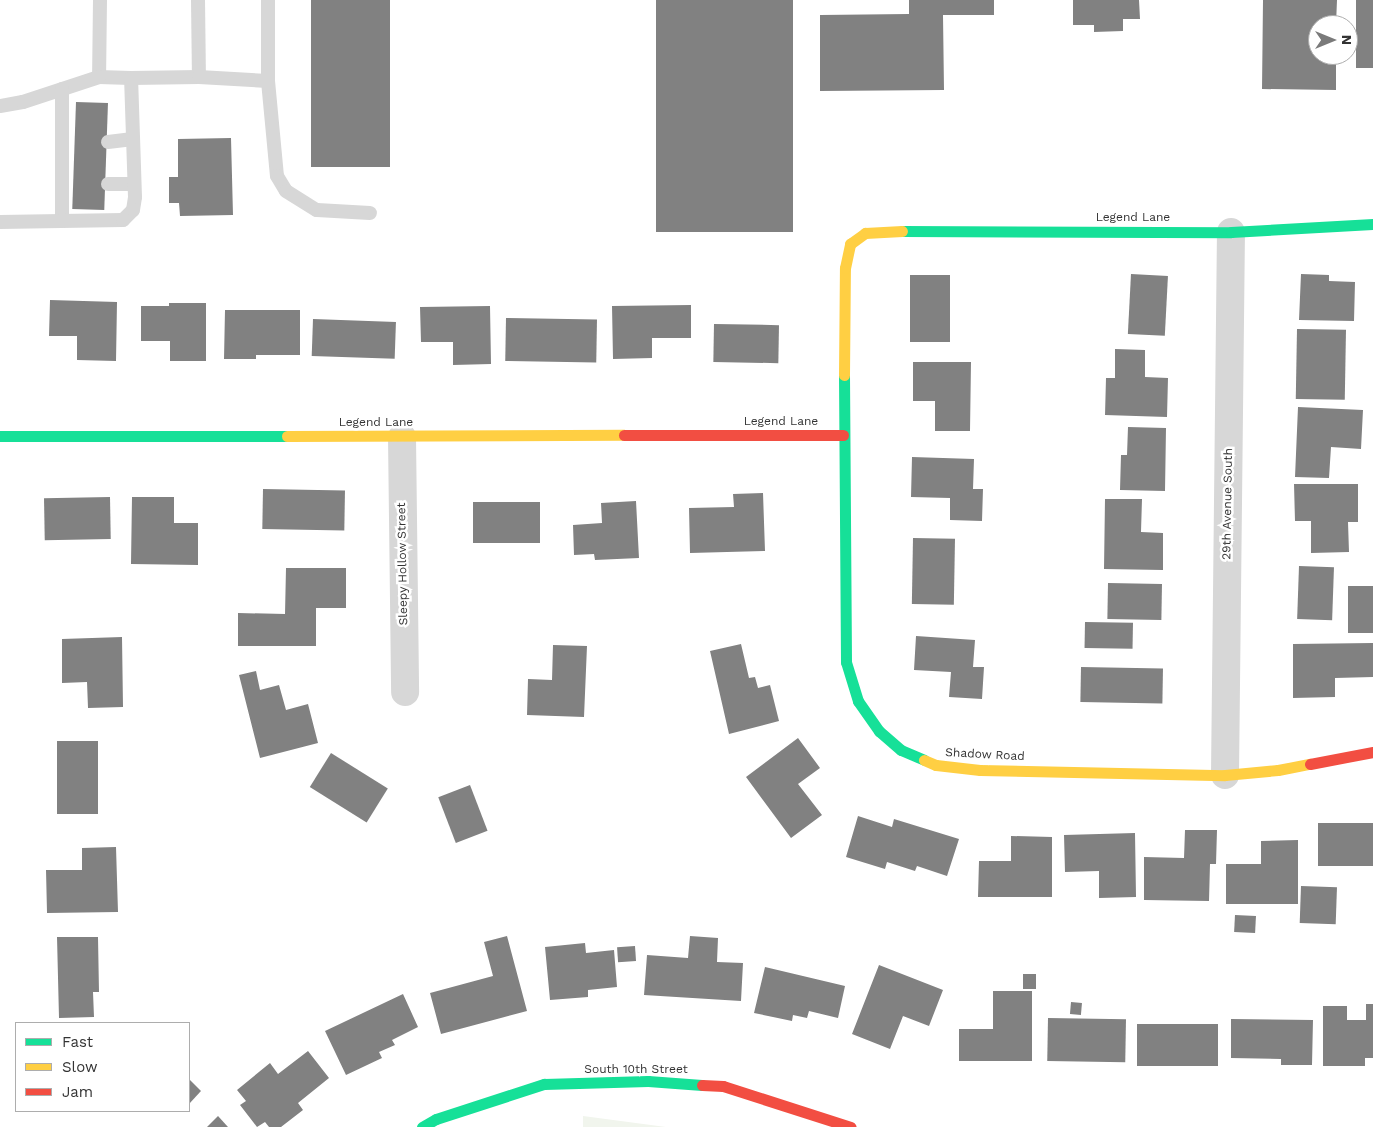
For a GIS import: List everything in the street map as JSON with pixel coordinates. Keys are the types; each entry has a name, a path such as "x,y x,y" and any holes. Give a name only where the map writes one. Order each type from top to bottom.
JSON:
{"street":[{"name":"Legend Lane","path":"0,436 843,435 845,268 850,244 865,233 1231,232 1373,224"},
{"name":"29th Avenue South","path":"1225,775 1231,232"},
{"name":"Shadow Road","path":"843,435 846,662 858,701 879,731 901,750 936,765 980,770 1225,775 1278,770 1373,752"},
{"name":"Sleepy Hollow Street","path":"402,437 404,692"},
{"name":"South 10th Street","path":"422,1127 436,1119 544,1084 648,1082 723,1086 851,1127"}],"lane":[{"path":"99,77 100,0"},
{"path":"198,0 199,77"},
{"path":"268,0 268,81 277,176 286,191 317,210 370,213"},
{"path":"0,106 23,102 99,77 199,77 268,81"},
{"path":"0,222 123,220 133,210 131,78"},
{"path":"62,89 62,145 69,184 62,221"},
{"path":"108,142 133,139"},
{"path":"62,145 76,143"},
{"path":"108,184 134,184"}],"shaded area":[{"path":"583,1116 666,1127 583,1127"}],"building":[{"path":"311,0 390,0 390,167 311,167"},
{"path":"656,0 793,0 793,232 656,232"},
{"path":"909,0 994,0 994,15 943,15 944,90 820,91 820,15 909,14"},
{"path":"1073,0 1139,0 1140,19 1123,19 1123,31 1094,32 1094,25 1073,25"},
{"path":"1263,0 1337,0 1336,15 1308,15 1308,65 1336,65 1336,90 1262,89"},
{"path":"1356,0 1373,0 1373,68 1356,68 1356,65 1358,65 1358,15 1356,15"},
{"path":"76,102 108,103 104,210 72,209"},
{"path":"231,138 233,215 180,216 179,203 169,203 169,177 178,177 178,139"},
{"path":"1131,274 1168,276 1165,336 1128,334"},
{"path":"1301,274 1329,275 1329,281 1355,282 1354,321 1299,320"},
{"path":"910,275 950,275 950,342 910,342"},
{"path":"50,300 117,302 116,361 77,360 77,336 49,336"},
{"path":"169,303 206,303 206,361 170,361 170,341 141,341 141,306 169,306"},
{"path":"691,305 691,338 652,338 652,358 613,359 612,306"},
{"path":"490,306 491,364 453,365 453,342 421,342 420,307"},
{"path":"225,310 300,310 300,355 256,355 256,359 224,359"},
{"path":"506,318 597,320 596,363 505,361"},
{"path":"313,319 396,322 395,359 312,356"},
{"path":"714,324 779,325 778,363 713,362"},
{"path":"1297,329 1346,330 1345,400 1296,399"},
{"path":"1115,349 1145,350 1145,377 1168,378 1167,417 1105,415 1106,378 1115,378"},
{"path":"913,362 971,362 970,431 935,431 935,401 913,401"},
{"path":"1298,407 1363,410 1361,449 1331,447 1329,478 1295,477"},
{"path":"1128,427 1166,428 1165,491 1120,490 1121,455 1127,455"},
{"path":"912,457 974,459 973,489 983,489 982,521 950,520 950,498 911,497"},
{"path":"1294,484 1358,484 1358,522 1348,522 1349,552 1311,553 1311,521 1295,521"},
{"path":"263,489 345,490 344,530 262,529"},
{"path":"763,493 765,551 690,553 689,508 734,507 733,494"},
{"path":"110,497 111,539 45,540 44,498"},
{"path":"132,497 174,497 174,523 198,523 198,565 131,564"},
{"path":"1105,499 1142,499 1141,532 1163,533 1163,570 1104,569"},
{"path":"636,501 639,558 595,560 594,554 574,555 573,525 602,523 601,503"},
{"path":"473,502 540,502 540,543 473,543"},
{"path":"913,538 955,539 954,605 912,604"},
{"path":"1299,566 1334,567 1332,620 1297,619"},
{"path":"286,568 346,568 346,608 316,608 316,646 238,646 238,613 285,614"},
{"path":"1108,583 1162,584 1161,620 1107,619"},
{"path":"1348,586 1373,586 1373,633 1348,633"},
{"path":"1085,622 1133,623 1133,649 1085,648"},
{"path":"916,636 975,640 973,667 984,667 982,699 949,697 951,672 914,670"},
{"path":"122,637 123,707 88,708 87,682 62,683 62,639"},
{"path":"1373,643 1373,677 1335,678 1335,697 1293,698 1293,644"},
{"path":"741,644 749,678 755,677 758,688 770,685 779,721 729,734 710,651"},
{"path":"553,645 587,646 584,717 527,715 528,679 552,680"},
{"path":"1081,667 1163,668 1162,703 1080,702"},
{"path":"256,671 260,690 279,685 286,710 308,704 318,743 260,758 239,675"},
{"path":"798,738 820,768 798,784 822,815 791,838 746,777"},
{"path":"57,741 98,741 98,814 57,814"},
{"path":"331,753 388,789 367,822 310,787"},
{"path":"470,785 488,831 456,843 438,797"},
{"path":"858,816 892,827 894,819 959,839 947,876 917,866 915,871 887,862 885,869 846,857"},
{"path":"1318,823 1373,823 1373,866 1318,866"},
{"path":"1185,830 1217,830 1216,864 1210,864 1209,901 1144,900 1144,857 1184,858"},
{"path":"1135,833 1136,897 1099,898 1099,871 1065,872 1064,835"},
{"path":"1011,836 1052,837 1052,897 978,897 979,861 1011,861"},
{"path":"1298,840 1298,904 1226,904 1226,864 1261,864 1261,841"},
{"path":"116,847 118,912 47,913 46,870 82,870 82,848"},
{"path":"1301,886 1337,887 1336,924 1300,923"},
{"path":"1235,915 1256,916 1255,933 1234,932"},
{"path":"507,936 527,1011 441,1034 430,993 493,976 484,942"},
{"path":"690,936 718,938 717,962 743,963 741,1001 644,995 647,955 688,958"},
{"path":"57,937 98,937 99,992 93,992 94,1017 59,1018"},
{"path":"585,943 586,953 614,950 617,987 588,990 588,997 550,1000 545,947"},
{"path":"635,946 636,961 618,962 617,947"},
{"path":"879,965 943,990 929,1026 903,1016 890,1049 852,1034"},
{"path":"765,967 845,986 838,1018 809,1011 807,1018 793,1015 792,1021 754,1013"},
{"path":"1023,974 1036,974 1036,989 1023,989"},
{"path":"993,991 1032,991 1032,1061 959,1061 959,1029 993,1029"},
{"path":"403,994 418,1027 392,1040 395,1045 379,1052 382,1058 346,1075 325,1031"},
{"path":"1071,1002 1082,1003 1081,1015 1070,1014"},
{"path":"1366,1004 1373,1004 1373,1058 1365,1058 1365,1066 1323,1066 1323,1006 1347,1006 1347,1020 1366,1020"},
{"path":"1048,1018 1126,1019 1125,1062 1047,1061"},
{"path":"1231,1019 1313,1020 1312,1065 1281,1065 1281,1059 1231,1058"},
{"path":"1137,1024 1218,1024 1218,1066 1137,1066"},
{"path":"308,1051 329,1078 298,1103 303,1110 281,1127 269,1127 265,1122 257,1127 240,1105 246,1101 237,1090 270,1063 278,1074"},
{"path":"190,1080 201,1091 190,1103"},
{"path":"218,1116 228,1127 207,1127"}],"traffic: fast":[{"path":"902,231 1231,232 1373,224"},
{"path":"844,375 846,662 858,701 879,731 901,750 924,760"},
{"path":"0,436 287,436"},
{"path":"422,1127 436,1119 544,1084 648,1081 702,1085"}],"traffic: slow":[{"path":"844,375 845,268 850,244 865,233 902,231"},
{"path":"287,436 624,435"},
{"path":"924,760 936,765 980,770 1225,775 1278,770 1310,764"}],"traffic: jam":[{"path":"624,435 843,435"},
{"path":"1310,764 1373,752"},
{"path":"702,1085 723,1086 851,1127"}]}
